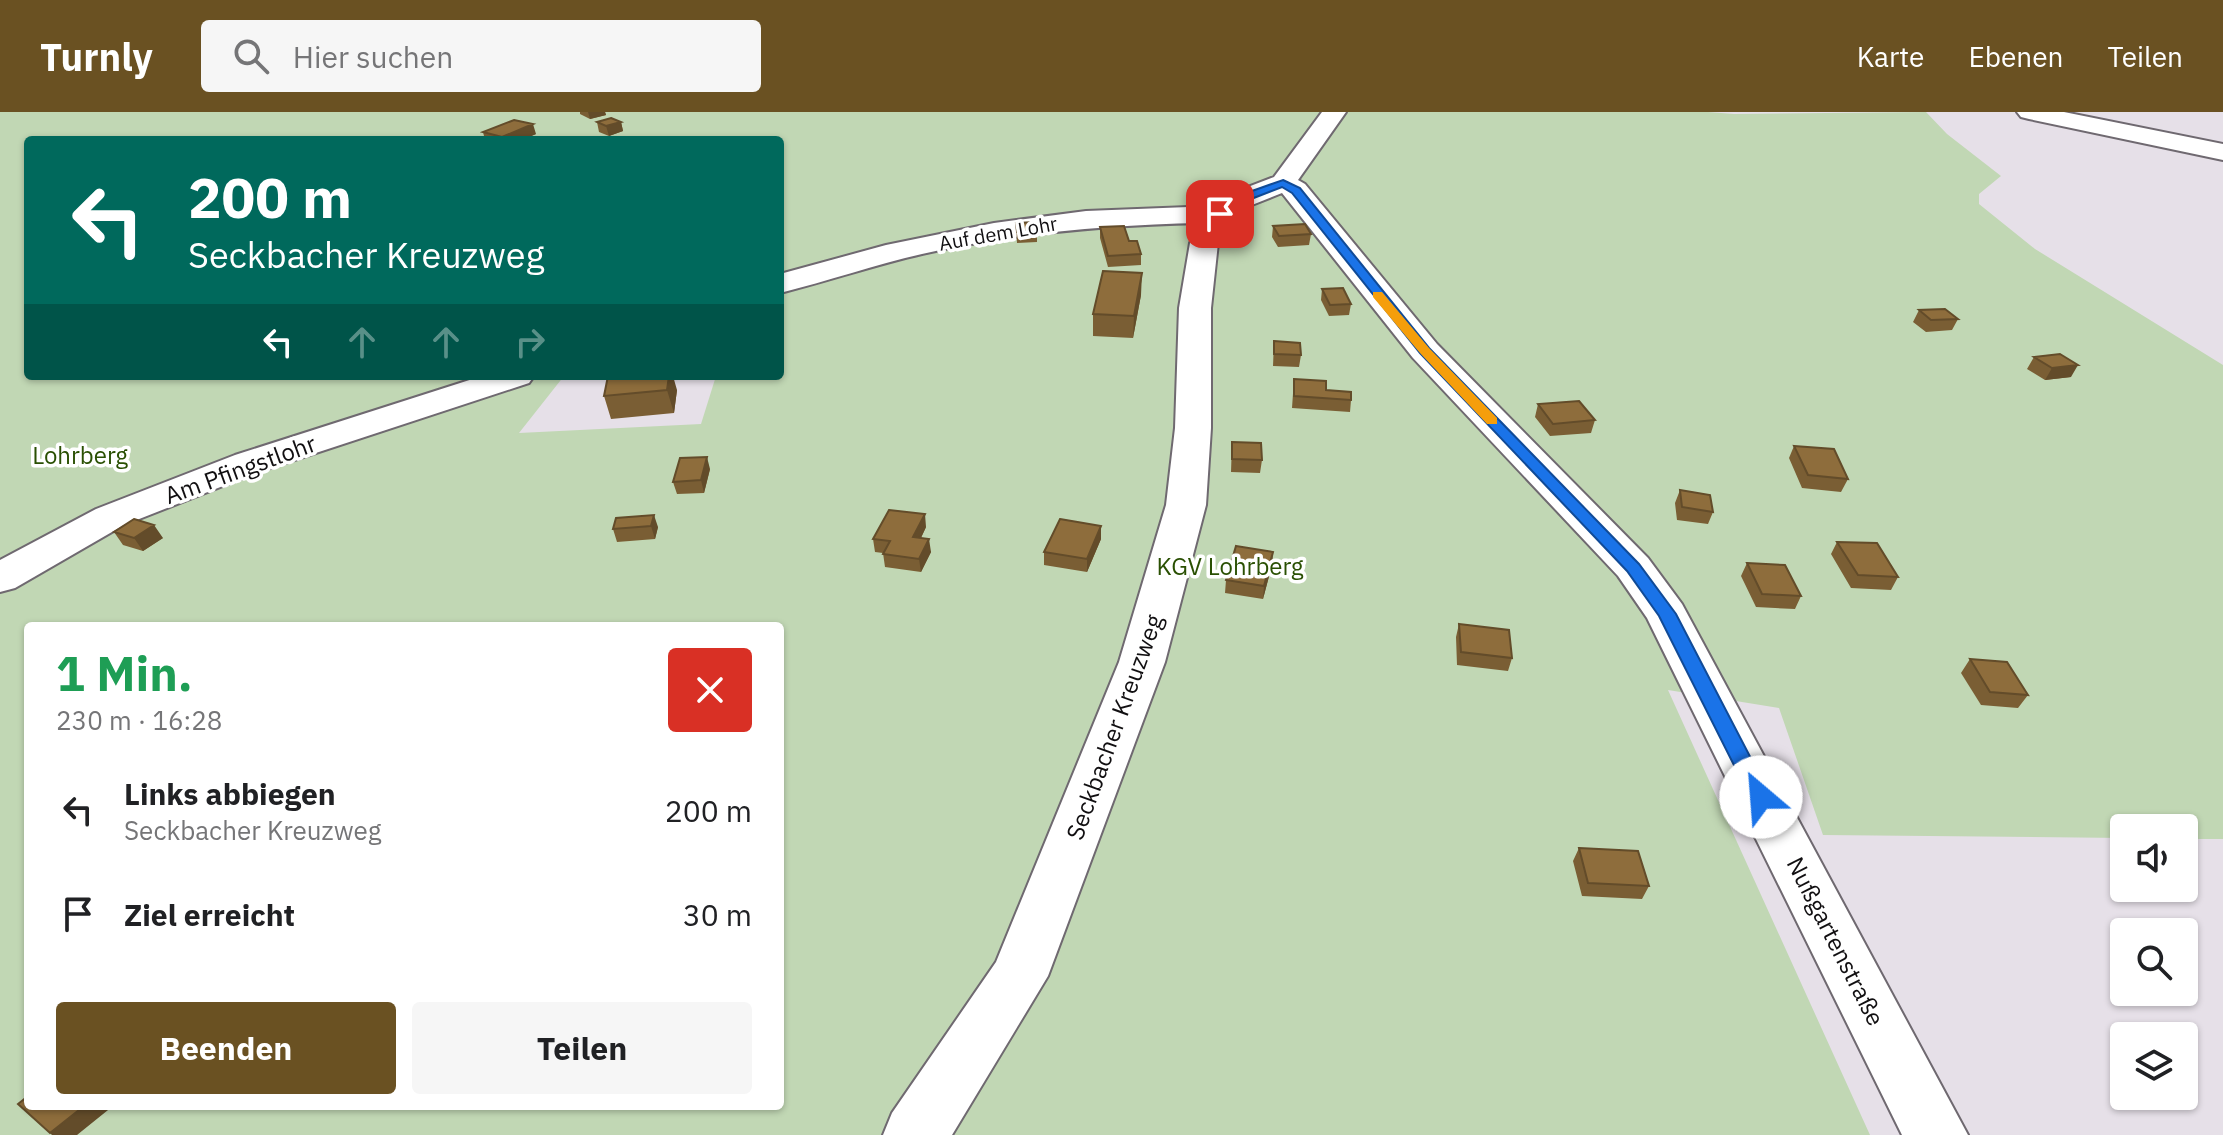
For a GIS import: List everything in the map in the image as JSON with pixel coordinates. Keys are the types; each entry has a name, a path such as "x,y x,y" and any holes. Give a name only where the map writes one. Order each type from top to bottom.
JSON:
{"street":[{"path":"1220,214 1242,199 1283,183 1334,112"},
{"path":"2029,112 2223,152"},
{"name":"Nußgartenstraße","path":"1283,183 1296,190 1425,351 1633,567 1667,614 1936,1135"},
{"name":"Auf dem Lohr","path":"784,283 986,232 1070,220 1220,214"},
{"name":"Seckbacher Kreuzweg","path":"915,1135 1019,976 1142,662 1186,505 1193,428 1195,308 1204,243 1220,214"},
{"name":"Am Pfingstlohr","path":"0,578 110,517 248,463 503,381"}],"green space":[{"name":"KGV Lohrberg","path":"0,112 1926,112 1947,134 2001,176 1979,194 1979,204 2035,249 2223,365 2223,839 2198,839 2198,814 2110,814 2110,838 1823,835 1779,708 1668,690 1870,1135 0,1135"}],"building":[{"path":"611,118 621,122 606,126 597,122"},
{"path":"514,120 533,124 504,136 483,132"},
{"path":"1035,222 1037,231 1017,232 1016,223"},
{"path":"1305,224 1311,234 1279,236 1273,226"},
{"path":"1124,226 1129,241 1137,241 1141,254 1108,256 1100,227"},
{"path":"1103,271 1142,273 1134,316 1093,314"},
{"path":"1343,288 1351,304 1330,305 1322,289"},
{"path":"1945,309 1958,319 1931,320 1919,310"},
{"path":"1274,341 1300,343 1301,355 1274,354"},
{"path":"2060,354 2078,365 2052,368 2034,357"},
{"path":"1294,379 1326,381 1326,390 1351,392 1351,400 1294,396"},
{"path":"607,380 668,380 667,390 604,396"},
{"path":"1579,401 1595,420 1553,424 1538,404"},
{"path":"1232,442 1261,443 1262,460 1232,459"},
{"path":"1794,446 1834,449 1848,479 1808,475"},
{"path":"707,457 701,480 673,482 680,458"},
{"path":"1680,490 1710,495 1713,512 1682,507"},
{"path":"889,510 925,514 913,537 929,539 919,559 883,554 890,541 873,539"},
{"path":"654,515 651,526 613,529 616,518"},
{"path":"134,519 154,525 134,538 114,532"},
{"path":"1060,519 1101,526 1087,559 1044,552"},
{"path":"1837,542 1877,543 1898,577 1858,575"},
{"path":"1236,546 1273,552 1264,586 1226,580"},
{"path":"1747,563 1785,565 1801,596 1762,594"},
{"path":"1459,624 1509,630 1512,658 1461,652"},
{"path":"1970,659 2007,662 2028,695 1990,692"},
{"path":"1579,848 1638,851 1649,886 1588,883"},
{"path":"25,1110 79,1110 50,1133"}],"slow traffic":[{"path":"1377,294 1425,351 1492,421"}],"route":[{"path":"1220,214 1242,199 1267,188 1283,183 1296,190 1425,351 1633,567 1667,614 1761,797"}],"park label":[{"name":"Lohrberg","path":"80,455"}]}
